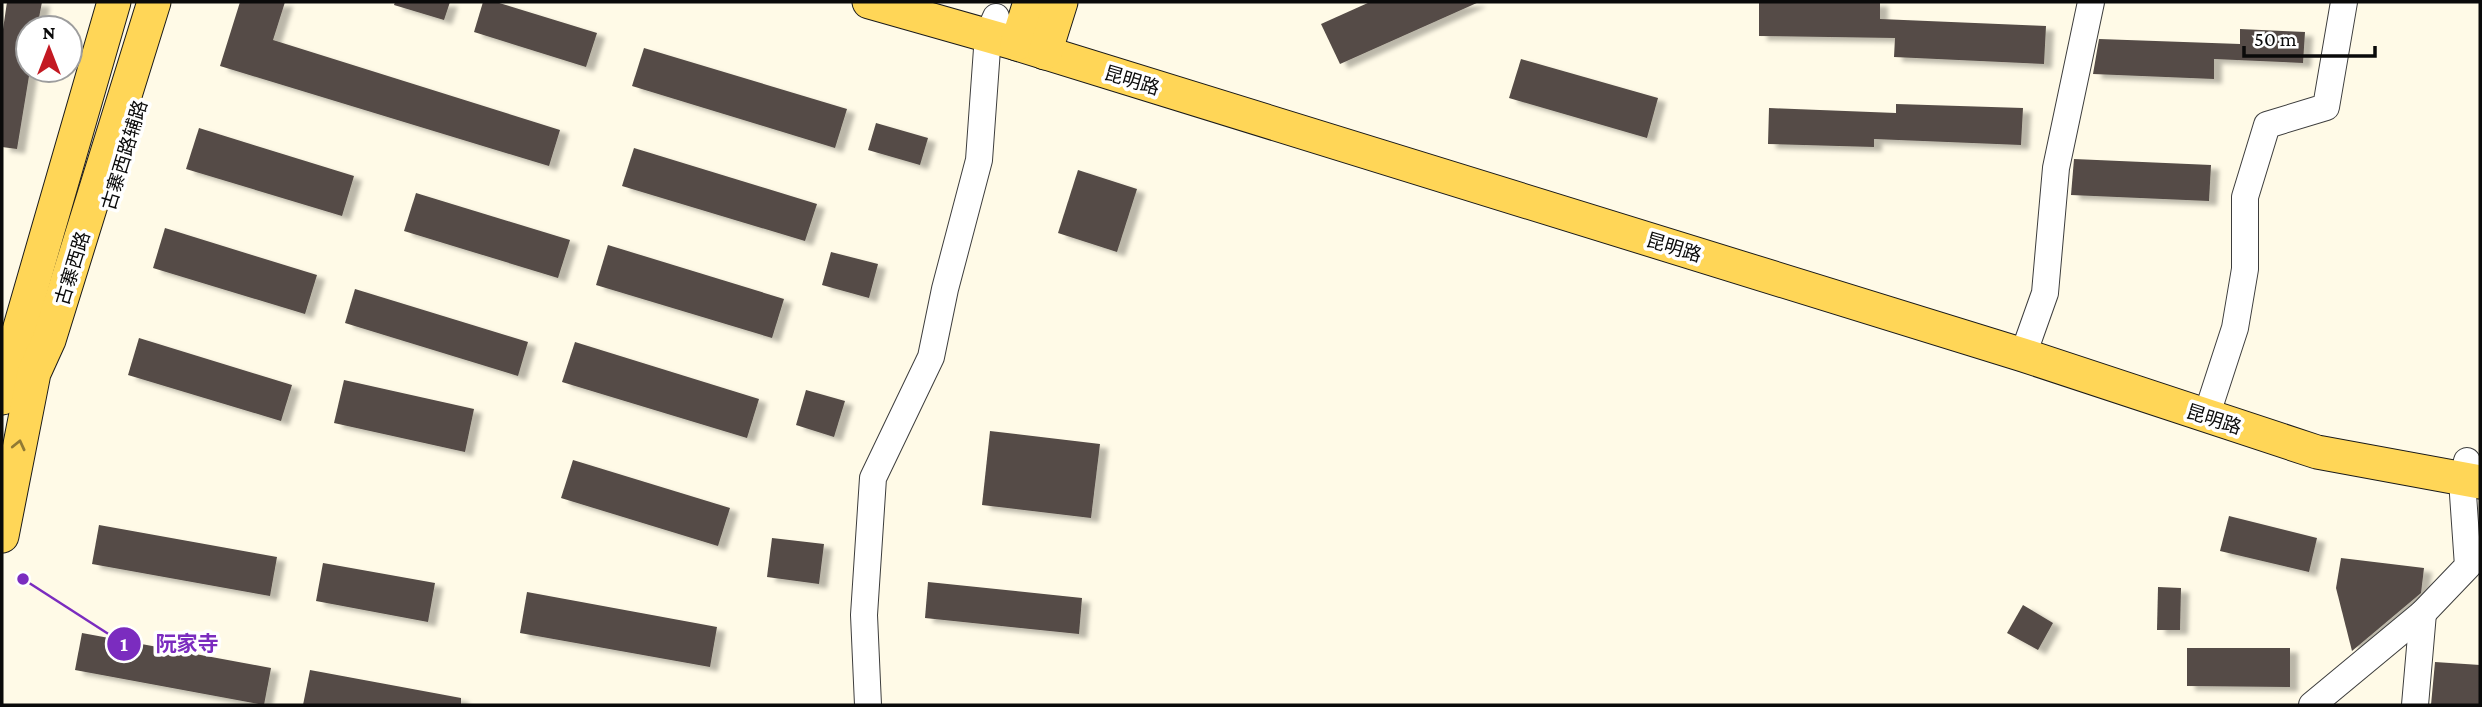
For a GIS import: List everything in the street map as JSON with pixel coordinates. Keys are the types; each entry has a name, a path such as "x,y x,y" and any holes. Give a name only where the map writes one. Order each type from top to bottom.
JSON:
{"main road":[{"path":"34,337 17,280 95,2"},
{"name":"古寨西路","path":"2,536 34,373 34,337 114,2"},
{"name":"古寨西路","path":"2,398 34,337 153,2"},
{"name":"古寨西路辅路","path":"34,337 75,313 171,2"},
{"name":"昆明路","path":"869,2 1021,30"},
{"name":"昆明路","path":"946,2 1021,30 2026,347 2210,408 2324,432 2472,471"},
{"path":"1021,30 1061,2"}],"street":[{"path":"2026,347 2045,293 2056,168 2091,2"},
{"path":"2210,408 2235,328 2245,269 2245,197 2267,125 2326,107 2344,2"},
{"path":"868,705 864,615 873,478 931,357 945,289 979,160 1021,30"},
{"path":"2312,705 2424,613 2468,566 2472,471"},
{"path":"2415,705 2424,613"}],"building":[{"path":"7,2 42,2 40,14 14,14 14,84 28,84 17,149 2,147 2,36"},
{"path":"240,2 285,2 273,40 560,130 549,166 220,66"},
{"path":"395,2 450,2 444,20 394,5"},
{"path":"483,2 496,2 597,33 586,67 474,32"},
{"path":"1370,2 1479,2 1340,64 1321,24"},
{"path":"1759,2 1880,2 1880,19 2046,26 2044,64 1894,57 1895,38 1759,36"},
{"path":"2240,29 2305,32 2303,63 2214,59 2214,79 2093,74 2099,39 2240,44"},
{"path":"644,48 847,109 835,148 632,86"},
{"path":"1521,59 1658,98 1647,138 1509,98"},
{"path":"1896,104 2023,108 2021,145 1874,139 1874,147 1768,144 1769,108 1896,113"},
{"path":"876,123 928,138 920,165 868,150"},
{"path":"199,128 354,176 342,216 186,169"},
{"path":"634,148 817,204 805,241 622,186"},
{"path":"2074,159 2211,165 2209,201 2071,195"},
{"path":"1078,170 1137,189 1117,252 1058,233"},
{"path":"416,193 570,240 558,278 404,231"},
{"path":"165,228 317,275 305,314 153,268"},
{"path":"608,245 784,299 772,338 596,285"},
{"path":"831,252 878,264 869,298 822,285"},
{"path":"355,289 528,342 518,376 345,323"},
{"path":"139,338 292,385 281,421 128,375"},
{"path":"575,342 759,399 747,438 562,382"},
{"path":"344,380 474,409 465,452 334,423"},
{"path":"806,390 845,401 834,437 796,425"},
{"path":"990,431 1100,444 1091,518 982,505"},
{"path":"573,460 730,508 718,546 561,498"},
{"path":"2229,516 2317,538 2309,572 2220,551"},
{"path":"99,525 277,557 270,596 92,564"},
{"path":"772,538 824,544 819,584 767,577"},
{"path":"2341,558 2424,568 2421,593 2352,651 2336,588"},
{"path":"323,563 435,583 428,622 316,601"},
{"path":"928,582 1082,598 1079,634 925,618"},
{"path":"2158,587 2181,588 2180,630 2157,630"},
{"path":"527,592 717,627 710,667 520,633"},
{"path":"2023,605 2053,623 2038,650 2007,633"},
{"path":"82,633 271,668 264,705 75,670"},
{"path":"2187,648 2290,648 2290,687 2187,686"},
{"path":"2435,662 2480,665 2480,705 2431,705"},
{"path":"310,670 461,698 461,705 303,705"}],"place":[{"name":"阮家寺","path":"23,579"}]}
